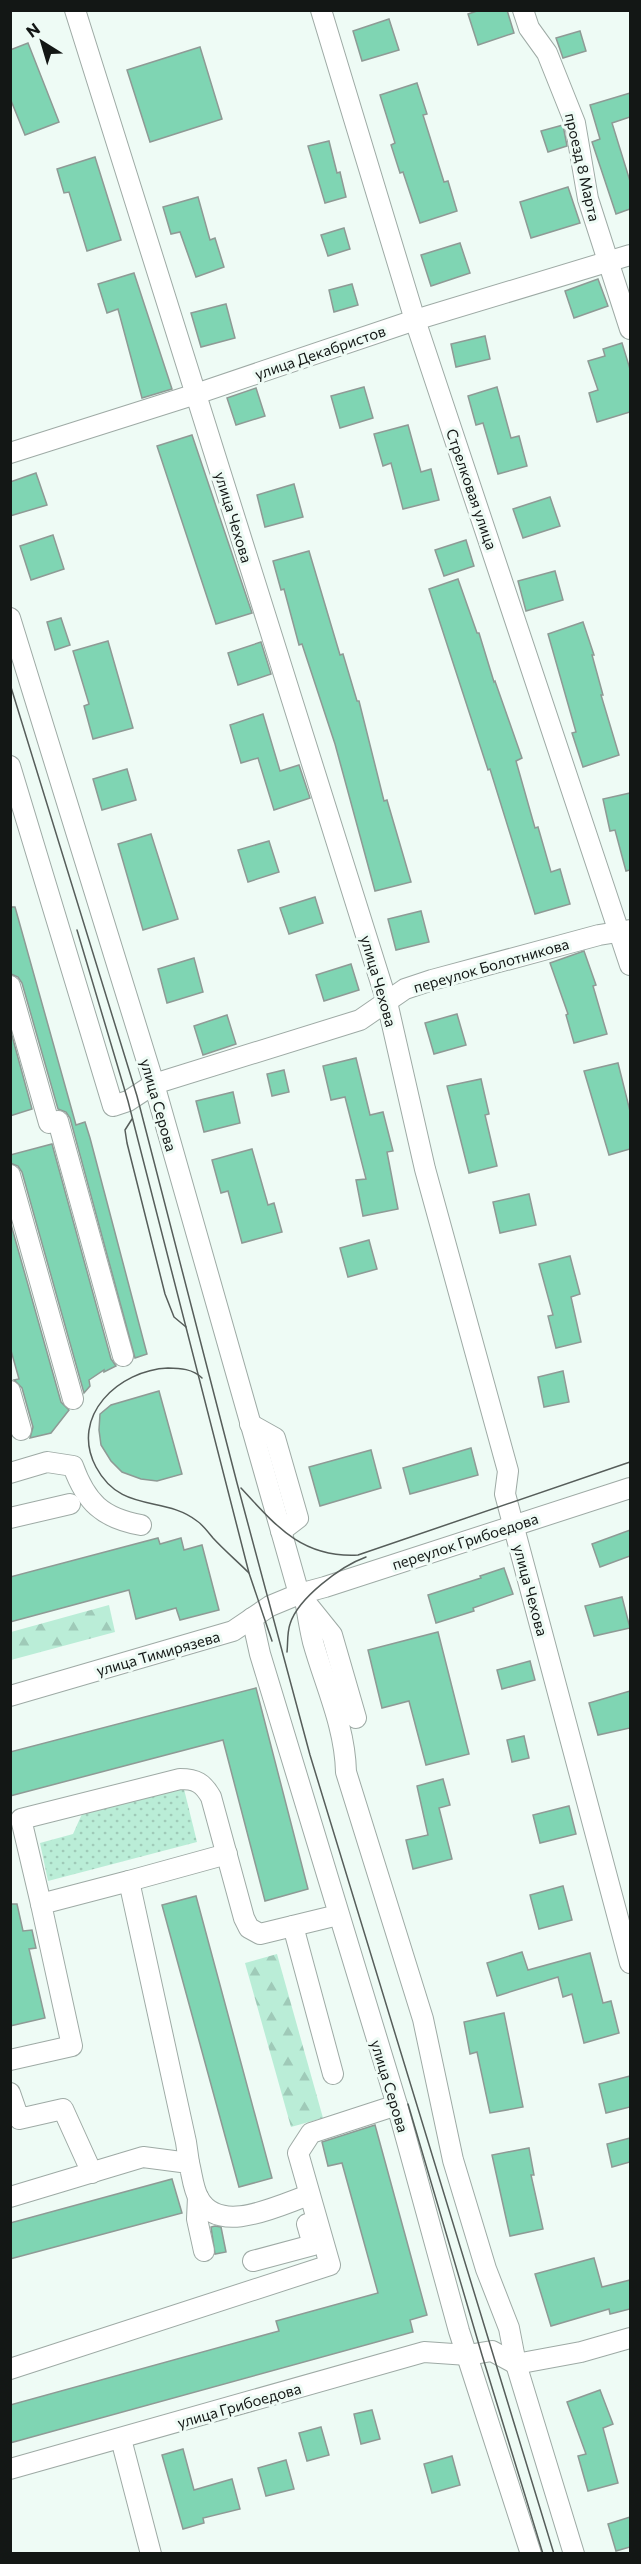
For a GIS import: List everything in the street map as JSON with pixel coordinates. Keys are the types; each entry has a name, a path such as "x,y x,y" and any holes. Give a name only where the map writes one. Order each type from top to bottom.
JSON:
{"street":[{"name":"Стрелковая улица","path":"321,10 415,320 626,931 630,965"},
{"name":"проезд 8 Марта","path":"523,10 529,28 548,53 575,123 588,199 630,329"},
{"name":"улица Чехова","path":"75,11 387,1002 425,1170 508,1471 505,1494 630,1963"},
{"name":"улица Декабристов","path":"10,453 196,394 415,320 630,255"},
{"name":"улица Серова","path":"10,618 154,1084 250,1425 313,1641 326,1678 346,1753 346,1772 423,2019 453,2160 486,2269 509,2328 516,2364 574,2553"},
{"name":"переулок Болотникова","path":"10,766 113,1106 129,1101 154,1084 360,1020 405,989 599,935 626,931"},
{"path":"10,986 123,1356"},
{"path":"10,1174 73,1399"},
{"path":"10,1391 21,1430"},
{"path":"10,1473 47,1462 73,1466 82,1490 94,1505 111,1517 141,1525"},
{"name":"переулок Грибоедова","path":"302,1598 325,1587 630,1488"},
{"path":"10,1518 70,1504"},
{"path":"302,1598 332,1635 356,1718"},
{"name":"улица Тимирязева","path":"10,1696 233,1631 270,1606 302,1598"},
{"name":"улица Серова","path":"252,1618 260,1654 397,2105 459,2331 531,2553"},
{"path":"10,2060 72,2046 41,1904 18,1841 21,1819 180,1779 192,1779 203,1784 211,1797 244,1918 249,1928 261,1934 338,1915"},
{"path":"41,1904 227,1854"},
{"path":"129,1881 198,2197 196,2219 204,2251"},
{"path":"292,1926 333,2074"},
{"path":"11,2097 15,2120 63,2109 92,2174"},
{"path":"253,2261 314,2245 298,2153 311,2133 397,2105"},
{"path":"10,2198 143,2157 189,2163"},
{"path":"198,2197 214,2213 227,2218 243,2216 304,2197"},
{"path":"10,2369 330,2265 304,2197"},
{"path":"516,2364 581,2352 630,2338"},
{"name":"улица Грибоедова","path":"10,2469 424,2352 468,2355 492,2351 516,2364"},
{"path":"121,2439 152,2553"}],"green space":[{"path":"109,1605 115,1632 11,1660 11,1632"},
{"path":"183,1785 197,1842 48,1881 40,1843 73,1834 82,1814"},
{"path":"277,1954 323,2118 291,2127 245,1963"}],"building":[{"path":"480,10 507,10 514,33 478,45 468,14"},
{"path":"389,19 399,50 362,61 353,31"},
{"path":"580,31 586,51 563,58 556,38"},
{"path":"28,43 59,122 25,135 10,98 10,50"},
{"path":"200,47 222,119 150,142 127,70"},
{"path":"417,83 427,114 423,115 444,182 448,181 457,211 420,223 403,172 400,173 391,145 395,143 380,95"},
{"path":"630,93 630,117 612,123 630,181 630,209 616,214 592,142 600,139 590,105"},
{"path":"563,125 567,146 548,152 541,131"},
{"path":"329,141 346,197 325,203 308,146"},
{"path":"95,157 121,240 87,251 69,192 64,193 57,169"},
{"path":"568,187 580,223 531,238 520,202"},
{"path":"198,197 210,240 215,238 224,267 196,277 180,232 171,234 163,207"},
{"path":"344,228 350,249 328,256 321,235"},
{"path":"460,243 470,273 431,286 421,255"},
{"path":"134,273 172,389 142,398 118,309 107,313 98,284"},
{"path":"598,279 608,306 574,318 565,291"},
{"path":"352,284 358,305 334,312 329,290"},
{"path":"226,304 235,338 201,347 191,313"},
{"path":"485,336 490,359 456,367 451,344"},
{"path":"622,343 630,369 630,412 597,422 589,393 598,390 588,361 605,356 603,349"},
{"path":"364,387 373,418 340,428 331,396"},
{"path":"497,387 511,438 519,436 527,466 498,474 483,423 476,425 468,396"},
{"path":"256,388 265,416 236,425 227,398"},
{"path":"408,425 421,472 431,469 439,500 403,509 391,463 383,466 374,434"},
{"path":"192,435 252,613 216,624 157,446"},
{"path":"36,473 47,505 10,516 10,482"},
{"path":"294,484 303,517 265,527 257,495"},
{"path":"550,497 560,526 523,538 513,509"},
{"path":"53,535 64,569 31,580 20,546"},
{"path":"466,540 474,566 444,576 435,550"},
{"path":"309,551 340,655 343,654 357,701 359,701 384,801 387,800 411,882 375,891 335,744 302,644 299,645 284,589 281,590 273,561"},
{"path":"555,571 563,600 526,611 518,581"},
{"path":"458,579 522,758 516,761 535,828 538,827 551,872 560,869 570,904 535,914 490,769 488,770 429,589"},
{"path":"61,618 70,645 55,650 47,622"},
{"path":"583,622 594,655 592,655 603,695 601,695 619,755 583,767 572,733 576,732 548,634"},
{"path":"108,641 133,728 93,739 84,706 89,704 73,651"},
{"path":"261,642 271,674 238,685 228,653"},
{"path":"263,714 280,771 299,765 310,798 274,810 258,758 241,763 230,725"},
{"path":"127,769 136,800 102,810 93,779"},
{"path":"630,793 630,870 626,871 615,830 610,831 603,799"},
{"path":"151,834 178,919 143,930 118,844"},
{"path":"269,841 279,872 248,882 238,850"},
{"path":"315,897 323,923 289,934 280,908"},
{"path":"10,907 15,907 76,1125 85,1122 90,1138 147,1354 135,1358 70,1118 66,1112 58,1109 22,983 18,977 11,974"},
{"path":"421,911 429,942 396,950 388,919"},
{"path":"584,951 596,985 593,986 607,1034 574,1043 566,1015 568,1014 550,963"},
{"path":"194,958 203,992 167,1003 158,969"},
{"path":"351,964 359,990 324,1001 316,975"},
{"path":"457,1014 466,1045 434,1054 425,1023"},
{"path":"227,1015 236,1044 203,1055 194,1026"},
{"path":"11,1032 32,1109 10,1116"},
{"path":"356,1058 370,1115 383,1112 393,1151 387,1152 398,1209 363,1216 356,1180 366,1179 345,1097 331,1100 323,1066"},
{"path":"618,1063 630,1111 630,1149 609,1155 584,1071"},
{"path":"284,1070 289,1092 272,1096 267,1074"},
{"path":"481,1079 489,1114 485,1115 497,1166 469,1173 447,1086"},
{"path":"233,1092 240,1123 204,1132 196,1101"},
{"path":"52,1144 111,1359 116,1366 104,1372 104,1370 89,1380 90,1386 84,1393 22,1172 18,1166 10,1163 10,1155"},
{"path":"252,1149 268,1205 274,1203 282,1232 242,1243 228,1191 221,1193 212,1160"},
{"path":"529,1194 536,1225 500,1233 493,1202"},
{"path":"10,1221 61,1402 69,1410 51,1433 30,1438 33,1427 22,1388 14,1380 19,1379 10,1347"},
{"path":"369,1240 377,1269 348,1277 340,1248"},
{"path":"570,1256 580,1294 571,1297 581,1342 556,1348 548,1316 553,1315 539,1264"},
{"path":"563,1371 569,1402 544,1407 538,1377"},
{"path":"159,1391 182,1474 157,1481 141,1479 122,1472 111,1461 101,1445 99,1430 100,1414 111,1405"},
{"path":"471,1448 478,1475 410,1494 403,1468"},
{"path":"371,1450 381,1488 320,1506 309,1467"},
{"path":"630,1530 630,1556 600,1567 592,1544"},
{"path":"158,1538 160,1544 181,1538 184,1550 202,1545 219,1610 180,1620 176,1608 136,1619 129,1590 10,1622 10,1577"},
{"path":"504,1568 513,1594 473,1608 474,1611 436,1623 428,1595"},
{"path":"622,1597 630,1628 594,1636 585,1606"},
{"path":"438,1632 469,1754 426,1765 409,1701 382,1708 368,1650"},
{"path":"530,1661 535,1680 502,1689 497,1670"},
{"path":"256,1688 308,1889 265,1901 223,1740 10,1796 10,1752"},
{"path":"630,1691 630,1728 598,1735 589,1703"},
{"path":"524,1736 529,1758 512,1762 507,1740"},
{"path":"443,1779 450,1805 439,1808 452,1859 413,1869 406,1840 428,1835 417,1786"},
{"path":"569,1806 576,1834 540,1843 533,1815"},
{"path":"563,1886 572,1920 539,1929 530,1895"},
{"path":"196,1896 272,2178 239,2187 162,1905"},
{"path":"10,1904 17,1904 23,1931 32,1930 36,1948 29,1949 45,2018 10,2026"},
{"path":"522,1952 528,1970 590,1953 603,2003 611,2001 619,2033 584,2043 572,1994 563,1997 558,1977 497,1996 487,1963"},
{"path":"504,2013 523,2107 490,2113 477,2052 470,2054 464,2022"},
{"path":"630,2076 630,2107 606,2113 599,2084"},
{"path":"375,2125 427,2315 410,2320 413,2332 10,2443 10,2405 279,2331 276,2321 378,2293 342,2163 328,2166 322,2142"},
{"path":"630,2138 630,2162 612,2167 607,2144"},
{"path":"529,2148 534,2175 531,2175 543,2229 510,2236 492,2155"},
{"path":"172,2179 182,2213 10,2259 10,2223"},
{"path":"211,2227 221,2227 226,2252 215,2254"},
{"path":"594,2258 602,2287 630,2280 630,2309 610,2314 609,2309 551,2326 535,2274"},
{"path":"600,2390 613,2424 603,2428 618,2483 588,2491 578,2456 586,2454 567,2402"},
{"path":"372,2410 380,2439 361,2444 354,2414"},
{"path":"321,2427 329,2455 307,2461 299,2433"},
{"path":"183,2449 194,2490 232,2479 240,2509 203,2518 204,2523 183,2529 162,2455"},
{"path":"452,2456 460,2485 432,2493 424,2464"},
{"path":"286,2460 294,2489 266,2496 258,2468"},
{"path":"630,2517 630,2547 616,2551 608,2524"}],"tram line":[{"path":"10,684 137,1096 310,1755 554,2554"},
{"path":"77,930 128,1101 249,1573 272,1641"},
{"path":"132,1119 125,1130 127,1143 165,1294 174,1317 186,1327"},
{"path":"202,1378 190,1371 168,1368 132,1377 104,1399 94,1414 89,1430 89,1448 96,1467 106,1482 118,1492 130,1498 171,1508 197,1521 249,1573"},
{"path":"241,1488 266,1515 292,1537 321,1551 338,1555 358,1555 630,1462"},
{"path":"287,1652 290,1624 302,1604 333,1575 366,1557"},
{"path":"408,2104 543,2554"}]}
